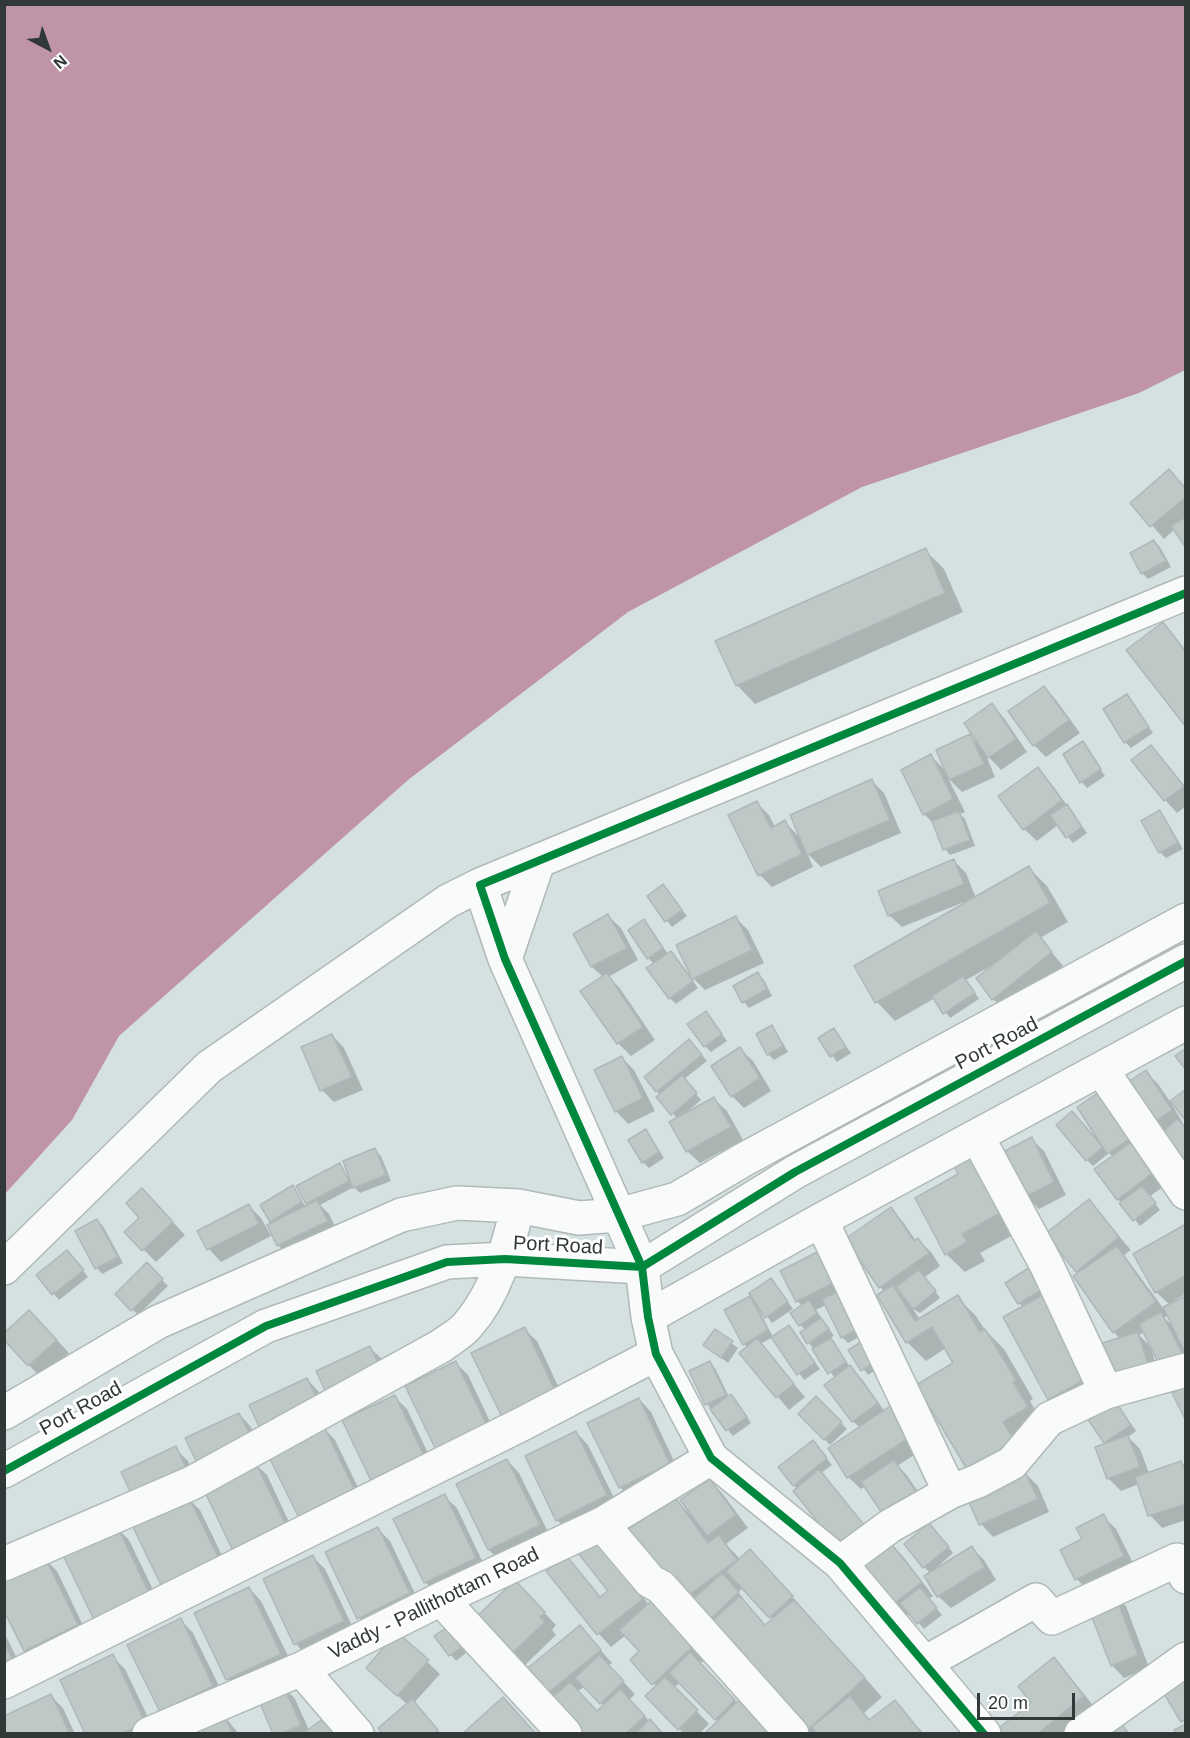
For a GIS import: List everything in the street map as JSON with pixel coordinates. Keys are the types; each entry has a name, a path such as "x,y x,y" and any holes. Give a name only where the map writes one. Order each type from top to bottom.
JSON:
{"street":[{"path":"4,1268 209,1067 448,901 480,885 1185,593"},
{"path":"505,959 538,862"},
{"path":"480,885 505,959 642,1267 648,1317 656,1354 711,1458 840,1563 984,1734"},
{"name":"Port Road","path":"4,1413 158,1322 401,1215 457,1203 518,1206 579,1218 618,1215 677,1199 743,1160 1185,920"},
{"name":"Port Road","path":"4,1471 266,1326 447,1262 505,1259 642,1267 795,1172 1185,962"},
{"path":"648,1317 821,1220 1185,1023"},
{"path":"1101,1069 1185,1193"},
{"path":"977,1136 1047,1266 1106,1392"},
{"path":"4,1564 192,1483 441,1346 466,1327 488,1294 505,1259 518,1206"},
{"path":"821,1220 950,1492"},
{"path":"4,1682 526,1422 656,1354"},
{"path":"840,1563 890,1526 950,1492 978,1481 1012,1463 1049,1419 1106,1392 1185,1370"},
{"name":"Vaddy - Pallithottam Road","path":"148,1734 301,1669 441,1599 602,1524 711,1458"},
{"path":"602,1524 650,1581 661,1587 792,1734"},
{"path":"926,1663 1036,1600 1052,1618 1176,1560 1185,1576"},
{"path":"441,1599 565,1734"},
{"path":"1082,1734 1185,1659"},
{"path":"301,1669 357,1734"}],"shaded area":[{"path":"5,4 1185,5 1185,370 1139,393 862,487 628,612 408,780 119,1036 72,1120 5,1194"}],"building":[{"path":"1169,469 1186,489 1186,497 1150,527 1130,503"},
{"path":"1186,517 1186,548 1171,526"},
{"path":"1154,540 1166,561 1141,574 1130,553"},
{"path":"926,548 945,593 736,686 715,641"},
{"path":"1163,622 1186,652 1186,727 1126,650"},
{"path":"1044,686 1069,720 1033,746 1008,711"},
{"path":"1127,694 1149,727 1124,743 1103,709"},
{"path":"992,703 1016,739 988,758 964,723"},
{"path":"970,734 984,764 949,780 936,750"},
{"path":"1083,741 1101,769 1080,783 1063,754"},
{"path":"1151,745 1184,786 1164,801 1131,760"},
{"path":"931,754 953,799 923,815 901,770"},
{"path":"1038,767 1062,800 1023,830 998,796"},
{"path":"872,779 890,820 807,855 790,815"},
{"path":"757,801 771,828 785,820 802,854 758,876 728,815"},
{"path":"1067,804 1082,827 1066,838 1050,815"},
{"path":"1160,810 1178,843 1159,853 1141,821"},
{"path":"959,811 970,840 943,850 932,821"},
{"path":"954,859 964,884 888,916 878,891"},
{"path":"1029,866 1050,903 875,1003 854,966"},
{"path":"663,884 682,910 665,922 647,896"},
{"path":"608,914 627,948 591,967 573,934"},
{"path":"736,916 752,950 692,979 676,945"},
{"path":"644,919 663,948 647,959 628,930"},
{"path":"1036,931 1052,952 992,1000 976,978"},
{"path":"671,951 693,981 669,999 646,968"},
{"path":"758,972 767,989 742,1003 733,986"},
{"path":"607,973 643,1027 617,1044 580,991"},
{"path":"963,976 975,993 943,1014 932,996"},
{"path":"706,1011 722,1034 704,1047 687,1024"},
{"path":"772,1025 783,1046 767,1055 756,1034"},
{"path":"834,1028 846,1047 830,1057 818,1038"},
{"path":"332,1034 352,1077 320,1091 301,1047"},
{"path":"689,1039 702,1055 656,1092 644,1077"},
{"path":"740,1047 760,1078 731,1097 711,1066"},
{"path":"1186,1048 1186,1070 1175,1056"},
{"path":"622,1056 643,1098 615,1112 594,1070"},
{"path":"1146,1070 1172,1110 1145,1128 1119,1088"},
{"path":"682,1075 697,1093 671,1115 656,1097"},
{"path":"1186,1089 1186,1121 1170,1101"},
{"path":"1102,1090 1132,1137 1107,1154 1077,1107"},
{"path":"714,1097 731,1127 686,1152 669,1122"},
{"path":"1072,1111 1103,1147 1086,1161 1056,1125"},
{"path":"1177,1119 1186,1128 1186,1166 1153,1141"},
{"path":"646,1129 659,1152 642,1163 628,1140"},
{"path":"1032,1137 1054,1182 1025,1197 1003,1152"},
{"path":"1137,1138 1159,1168 1117,1200 1094,1169"},
{"path":"967,1142 1004,1211 962,1234 967,1242 945,1255 915,1198 958,1174 947,1153"},
{"path":"375,1148 386,1175 353,1188 343,1161"},
{"path":"340,1163 349,1181 306,1204 296,1186"},
{"path":"293,1185 302,1202 270,1222 260,1205"},
{"path":"1142,1186 1156,1203 1133,1221 1119,1203"},
{"path":"142,1188 173,1222 142,1251 124,1232 139,1218 126,1203"},
{"path":"1089,1199 1119,1237 1076,1272 1045,1234"},
{"path":"317,1200 328,1221 277,1246 267,1225"},
{"path":"249,1204 259,1224 207,1250 197,1231"},
{"path":"891,1207 914,1241 918,1238 929,1253 879,1288 845,1239"},
{"path":"97,1219 118,1257 95,1269 75,1231"},
{"path":"1186,1224 1186,1275 1155,1293 1133,1254"},
{"path":"1117,1246 1156,1302 1113,1333 1073,1276"},
{"path":"67,1250 84,1270 52,1295 36,1275"},
{"path":"817,1252 833,1283 796,1302 780,1271"},
{"path":"147,1262 163,1279 131,1311 115,1294"},
{"path":"1032,1266 1045,1288 1018,1304 1005,1283"},
{"path":"919,1270 936,1291 913,1309 896,1287"},
{"path":"771,1278 788,1302 765,1318 749,1293"},
{"path":"893,1285 915,1321 958,1295 980,1332 985,1329 1016,1380 1013,1382 1028,1407 1003,1422 1017,1445 970,1474 916,1385 953,1363 932,1327 906,1343 877,1295"},
{"path":"846,1288 865,1325 841,1338 822,1299"},
{"path":"1048,1292 1091,1376 1048,1400 1003,1317"},
{"path":"750,1296 768,1330 743,1345 724,1310"},
{"path":"1186,1296 1186,1355 1163,1307"},
{"path":"809,1300 817,1313 799,1326 790,1313"},
{"path":"29,1310 57,1340 28,1366 4,1340 4,1333"},
{"path":"1161,1312 1183,1355 1160,1366 1139,1324"},
{"path":"821,1318 829,1329 807,1344 800,1332"},
{"path":"789,1325 815,1363 797,1375 771,1337"},
{"path":"525,1327 555,1391 502,1417 471,1353"},
{"path":"715,1329 733,1341 721,1358 703,1345"},
{"path":"1138,1332 1152,1377 1112,1385 1099,1344"},
{"path":"757,1338 794,1384 776,1398 739,1353"},
{"path":"831,1338 846,1362 828,1374 812,1349"},
{"path":"866,1339 879,1359 861,1371 848,1350"},
{"path":"370,1346 383,1374 329,1399 316,1371"},
{"path":"456,1361 489,1430 438,1454 405,1386"},
{"path":"710,1361 726,1395 705,1405 689,1371"},
{"path":"850,1365 878,1403 852,1422 824,1385"},
{"path":"307,1378 320,1406 262,1433 249,1405"},
{"path":"1186,1386 1186,1421 1172,1393"},
{"path":"731,1394 747,1417 726,1431 710,1409"},
{"path":"395,1395 426,1460 373,1485 342,1420"},
{"path":"816,1396 842,1422 824,1440 798,1414"},
{"path":"639,1398 670,1464 619,1488 587,1423"},
{"path":"1114,1399 1131,1425 1104,1443 1087,1418"},
{"path":"890,1406 910,1437 847,1478 828,1448"},
{"path":"239,1413 252,1439 198,1465 185,1438"},
{"path":"323,1425 356,1493 300,1520 267,1453"},
{"path":"576,1431 607,1495 556,1521 525,1456"},
{"path":"1128,1435 1140,1467 1107,1479 1095,1447"},
{"path":"813,1440 827,1458 793,1486 778,1467"},
{"path":"176,1446 188,1472 133,1498 121,1472"},
{"path":"507,1459 540,1525 488,1550 456,1484"},
{"path":"894,1460 921,1499 888,1522 861,1482"},
{"path":"255,1461 287,1528 234,1553 202,1486"},
{"path":"1181,1461 1186,1473 1186,1504 1148,1516 1135,1477"},
{"path":"819,1469 873,1536 846,1557 793,1491"},
{"path":"1025,1472 1038,1499 979,1525 967,1498"},
{"path":"710,1479 736,1515 707,1536 680,1500"},
{"path":"445,1494 476,1558 424,1583 393,1519"},
{"path":"188,1496 219,1559 162,1587 131,1523"},
{"path":"674,1496 708,1543 719,1535 737,1560 686,1597 669,1572 659,1580 625,1532"},
{"path":"1104,1514 1124,1556 1075,1580 1060,1550 1082,1539 1076,1528"},
{"path":"929,1523 949,1547 923,1568 904,1544"},
{"path":"117,1526 149,1593 94,1620 62,1553"},
{"path":"378,1527 410,1593 357,1619 325,1552"},
{"path":"596,1539 643,1599 597,1635 546,1571 566,1555 600,1597 608,1591 578,1553"},
{"path":"889,1541 922,1582 882,1613 861,1563"},
{"path":"972,1546 985,1567 937,1597 924,1576"},
{"path":"750,1549 793,1596 769,1618 726,1571"},
{"path":"313,1555 344,1621 294,1645 263,1579"},
{"path":"45,1557 78,1625 24,1651 4,1611 4,1576"},
{"path":"722,1573 739,1592 706,1623 689,1603"},
{"path":"515,1580 545,1612 540,1617 545,1622 509,1656 474,1619"},
{"path":"249,1587 281,1654 226,1680 194,1613"},
{"path":"920,1587 937,1608 917,1624 900,1603"},
{"path":"1114,1592 1138,1655 1111,1666 1086,1602"},
{"path":"659,1594 701,1639 652,1685 630,1660 639,1651 619,1630"},
{"path":"740,1596 765,1625 794,1600 865,1678 803,1734 703,1629"},
{"path":"181,1618 213,1686 160,1712 127,1645"},
{"path":"580,1625 601,1650 543,1697 523,1672"},
{"path":"447,1627 462,1647 449,1656 434,1636"},
{"path":"397,1632 429,1660 397,1696 366,1668"},
{"path":"4,1643 13,1660 4,1664"},
{"path":"690,1652 735,1700 715,1720 669,1673"},
{"path":"113,1654 145,1722 122,1734 85,1734 60,1680"},
{"path":"599,1655 624,1681 600,1704 575,1678"},
{"path":"1054,1657 1084,1696 1037,1734 999,1734 996,1730 1031,1703 1018,1686"},
{"path":"1186,1672 1186,1719 1181,1722 1160,1687"},
{"path":"665,1677 698,1710 678,1730 645,1696"},
{"path":"570,1682 597,1711 620,1689 645,1716 625,1734 574,1734 546,1703"},
{"path":"283,1685 301,1725 281,1734 273,1734 257,1696"},
{"path":"51,1694 70,1734 4,1734 4,1716"},
{"path":"850,1696 869,1720 895,1700 920,1731 916,1734 817,1734 812,1727"},
{"path":"503,1697 536,1734 462,1734"},
{"path":"412,1699 438,1730 435,1734 383,1734 378,1728"},
{"path":"740,1699 773,1734 704,1734"},
{"path":"224,1715 233,1734 204,1734 201,1725"},
{"path":"324,1718 335,1734 302,1734"},
{"path":"1117,1718 1129,1734 1097,1734"},
{"path":"650,1719 663,1734 635,1734"},
{"path":"1186,1724 1186,1734 1176,1734 1174,1730"}],"cycle path":[{"path":"984,1734 840,1563 711,1458 656,1354 648,1317 642,1267 505,959 480,885 1186,593"},
{"path":"4,1471 266,1326 447,1262 505,1259 642,1267 795,1172 1186,961"}]}
